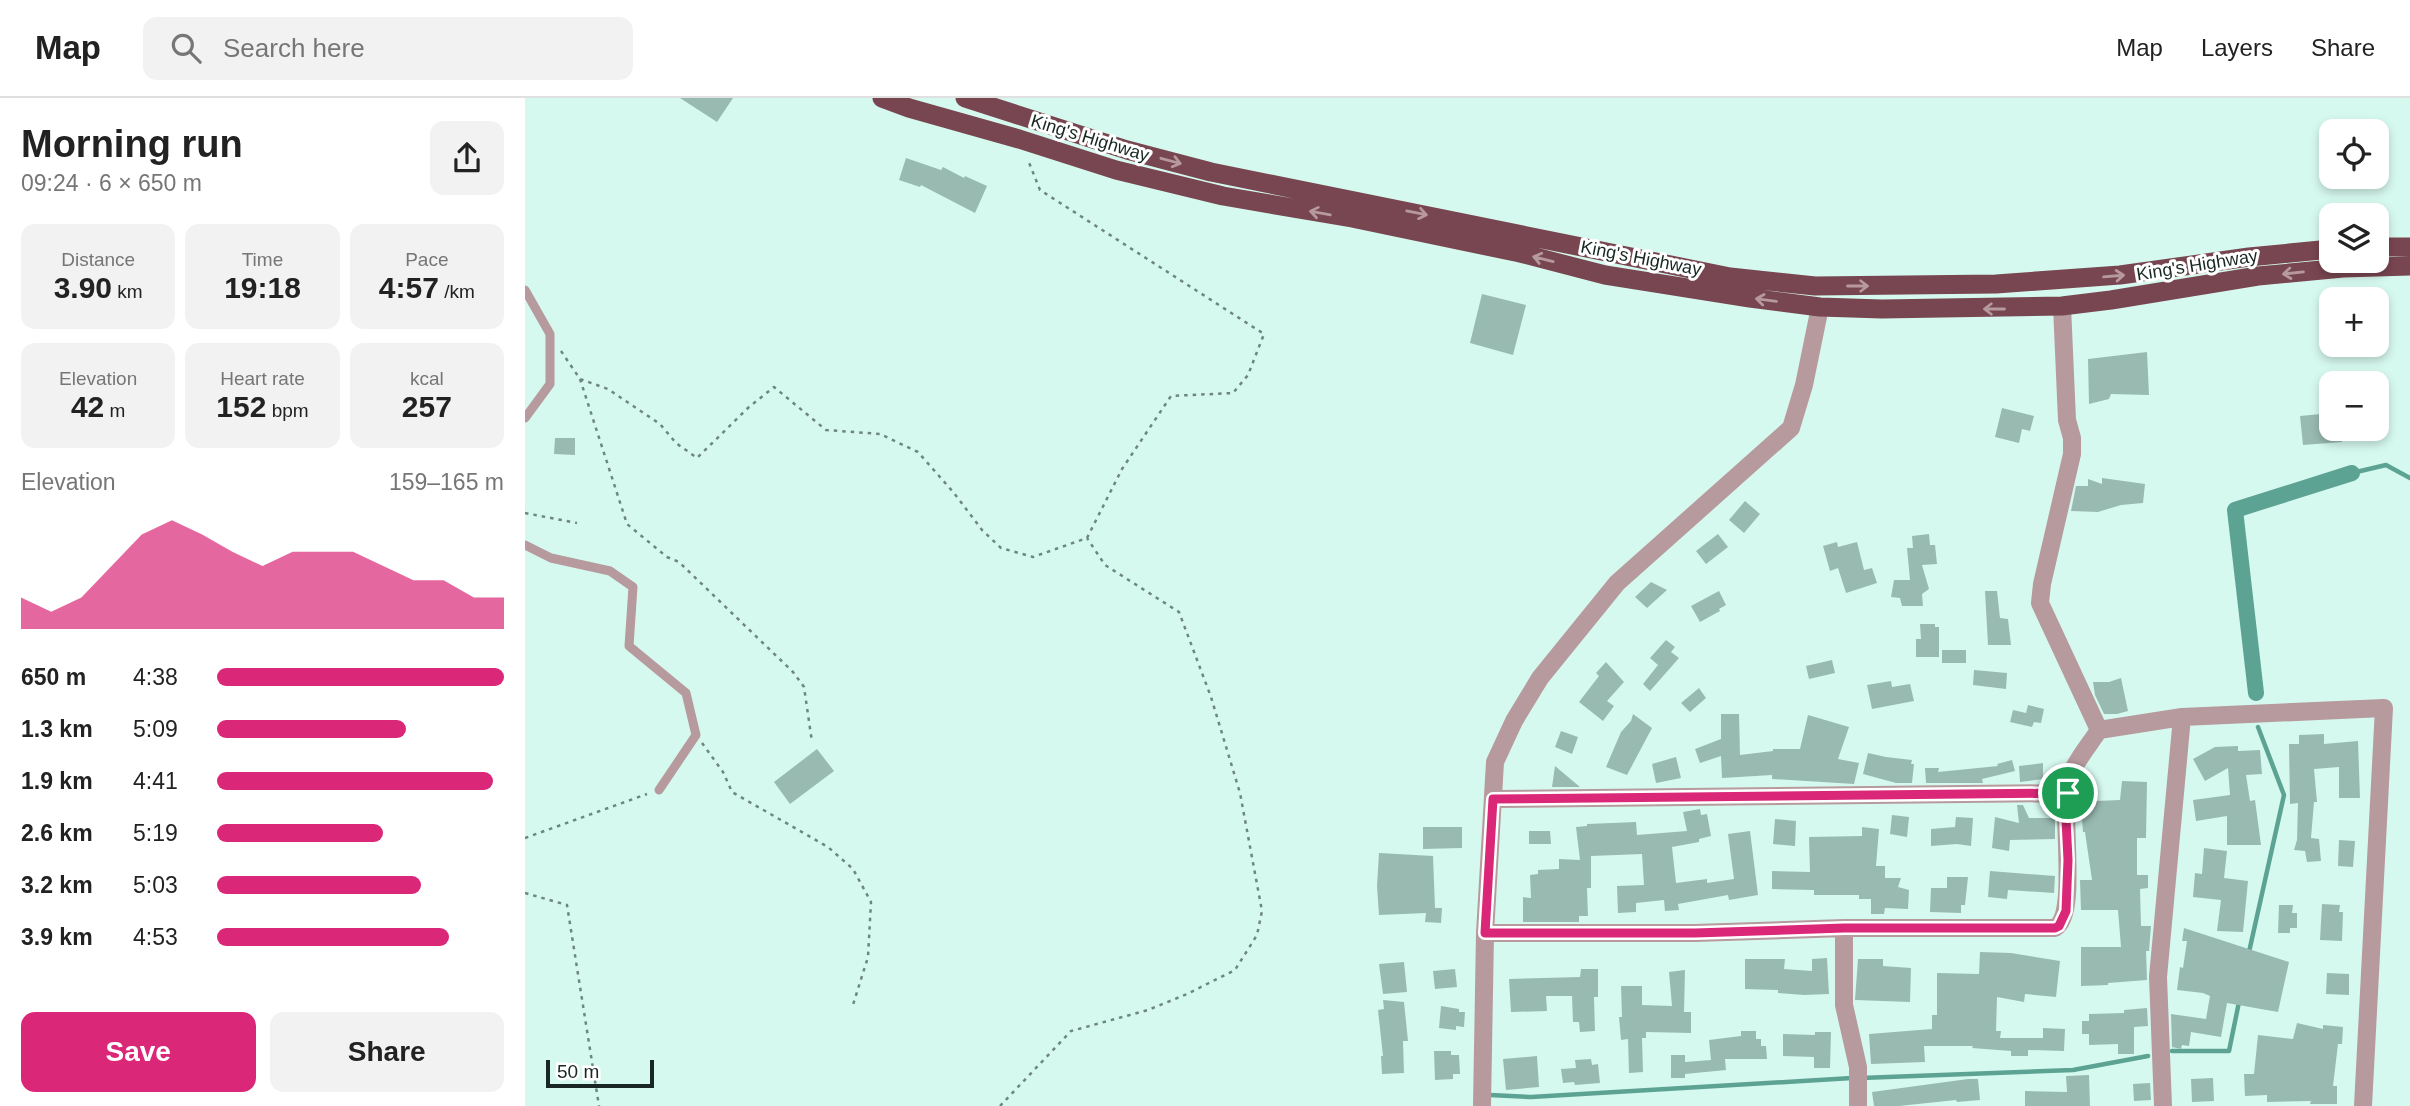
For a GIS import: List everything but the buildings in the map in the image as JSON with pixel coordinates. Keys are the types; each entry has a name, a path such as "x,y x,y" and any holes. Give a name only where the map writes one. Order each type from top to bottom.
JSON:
{"highway":[{"name":"King's Highway","path":"882,98 1116,170 1223,196 1365,221 1520,253 1605,275 1820,307 1894,309 2062,306 2258,276 2343,268 2410,266"},
{"name":"King's Highway","path":"965,98 1127,150 1211,172 1730,277 1815,286 1996,284 2120,275 2319,250"},
{"path":"2389,247 2410,247"}],"street":[{"path":"2062,306 2067,420 2072,438 2072,454 2040,603 2099,730"},
{"path":"1482,1106 1485,933 1495,762 1514,721 1549,667 1617,583 1791,428 1804,385 1820,307"},
{"path":"1485,933 1695,933 1844,928 2048,929 2059,926 2066,911 2066,819 2070,777 2099,730 2182,717 2384,708 2363,1106"},
{"path":"2163,1106 2158,977 2182,717"},
{"path":"1493,799 2068,793"},
{"path":"1844,928 1844,1006 1858,1076 1858,1106"}],"lane":[{"path":"525,290 550,334 550,384 525,418"},
{"path":"525,545 551,558 610,571 633,587 629,646 686,692 697,735 659,790"}],"path":[{"path":"580,379 608,389 660,424 676,443 697,458 748,407 774,387 826,430 880,434 918,452 982,530 1001,548 1033,557 1087,538 1122,470 1171,396 1233,393 1248,375 1264,334 1040,190 1019,139"},
{"path":"550,334 580,379 627,524 667,557 679,562 793,672 804,687 812,742"},
{"path":"525,513 577,523"},
{"path":"1000,1106 1071,1031 1148,1010 1235,970 1257,935 1262,911 1240,793 1211,696 1179,612 1105,565 1087,538"},
{"path":"697,735 723,772 732,792 828,847 853,869 871,902 869,957 852,1008"},
{"path":"525,838 659,790"},
{"path":"525,893 567,905 599,1106"}],"waterway":[{"path":"2352,473 2386,465 2410,478"},
{"path":"2256,693 2235,510 2352,473"},
{"path":"2249,952 2284,795 2258,727"},
{"path":"2172,1051 2229,1051 2239,1002"},
{"path":"1861,1078 2073,1070 2148,1056"},
{"path":"1490,1095 1531,1097 1852,1078"}],"route":[{"path":"2068,793 2066,911 2063,920 2055,928 1485,933 1493,799 2068,793"}]}
